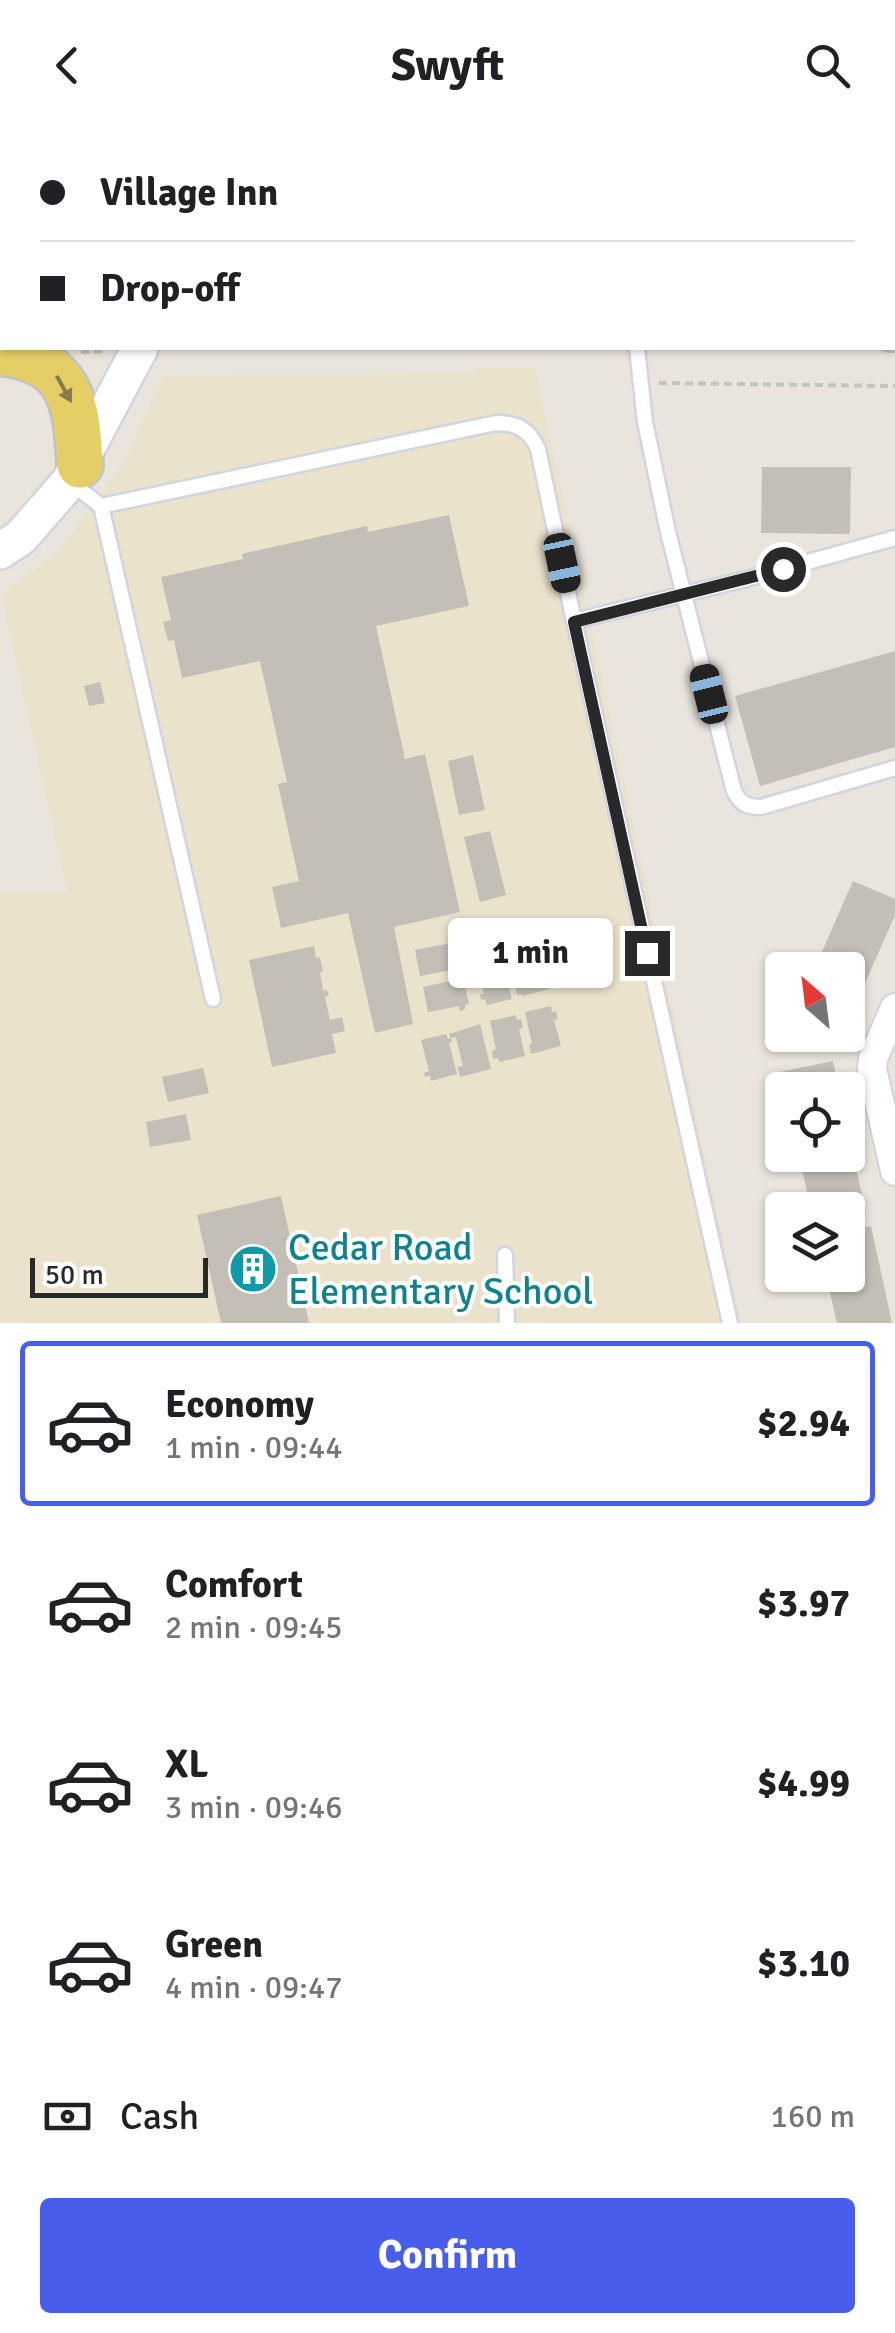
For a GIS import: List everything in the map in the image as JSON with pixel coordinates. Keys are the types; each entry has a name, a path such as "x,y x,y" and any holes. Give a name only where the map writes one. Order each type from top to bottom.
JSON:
{"main road":[{"path":"0,352 38,360 63,383 78,426 74,473"}],"street":[{"path":"0,551 21,536 74,473 126,350"},
{"path":"895,1008 872,1069 895,1171"}],"lane":[{"path":"636,350 652,456 739,802 748,807 761,806 895,768"},
{"path":"100,506 496,422 511,423 532,437 538,448 730,1323"},
{"path":"74,473 100,506 213,999"},
{"path":"574,622 895,538"},
{"path":"506,1255 507,1323"}],"path":[{"path":"78,352 110,350"},
{"path":"639,382 895,386"}],"shaded area":[{"path":"476,367 535,367 741,1323 0,1323 0,892 67,892 1,595 57,553 125,460 163,375 476,373"}],"building":[{"path":"762,467 851,467 850,534 761,533"},
{"path":"449,515 469,606 376,626 405,759 425,754 460,912 394,927 413,1024 375,1033 348,913 281,928 272,887 299,881 278,784 287,782 260,661 182,678 174,640 168,641 163,622 171,620 161,577 367,526 368,532"},
{"path":"895,651 895,747 760,786 735,696"},
{"path":"100,682 105,703 89,706 84,686"},
{"path":"473,755 485,810 459,815 448,761"},
{"path":"490,831 506,895 480,902 464,837"},
{"path":"853,881 895,899 895,915 865,983 865,952 822,952"},
{"path":"456,942 461,967 456,969 457,973 451,970 420,976 415,950"},
{"path":"314,946 323,972 323,991 327,990 329,996 325,997 330,1020 342,1017 345,1031 332,1034 336,1053 272,1067 249,960"},
{"path":"539,948 540,954 545,953 547,962 543,963 549,989 517,995 515,985 521,984 513,955"},
{"path":"503,958 504,965 508,964 509,969 505,970 512,999 487,1005 485,999 481,1000 480,994 484,993 477,965"},
{"path":"463,978 469,1004 465,1009 460,1011 459,1006 428,1012 423,987"},
{"path":"551,1006 558,1019 554,1020 561,1046 531,1054 525,1012"},
{"path":"516,1015 523,1028 519,1029 525,1056 499,1062 499,1058 493,1059 492,1051 496,1049 490,1021"},
{"path":"480,1024 491,1069 460,1077 458,1067 463,1066 456,1037 449,1034"},
{"path":"446,1034 451,1038 457,1074 431,1081 424,1073 429,1071 421,1040"},
{"path":"833,1061 835,1072 780,1072"},
{"path":"203,1068 209,1093 168,1102 162,1077"},
{"path":"186,1114 191,1140 150,1147 146,1122"},
{"path":"803,1172 857,1172 862,1192 807,1192"},
{"name":"Cedar Road Elementary School","path":"281,1196 309,1323 221,1323 197,1215"},
{"path":"871,1226 892,1323 837,1323 830,1292 865,1292 865,1228"}],"place":[{"name":"Cedar Road Elementary School","path":"253,1269"}],"route":[{"path":"647,953 574,622 783,569"}]}
